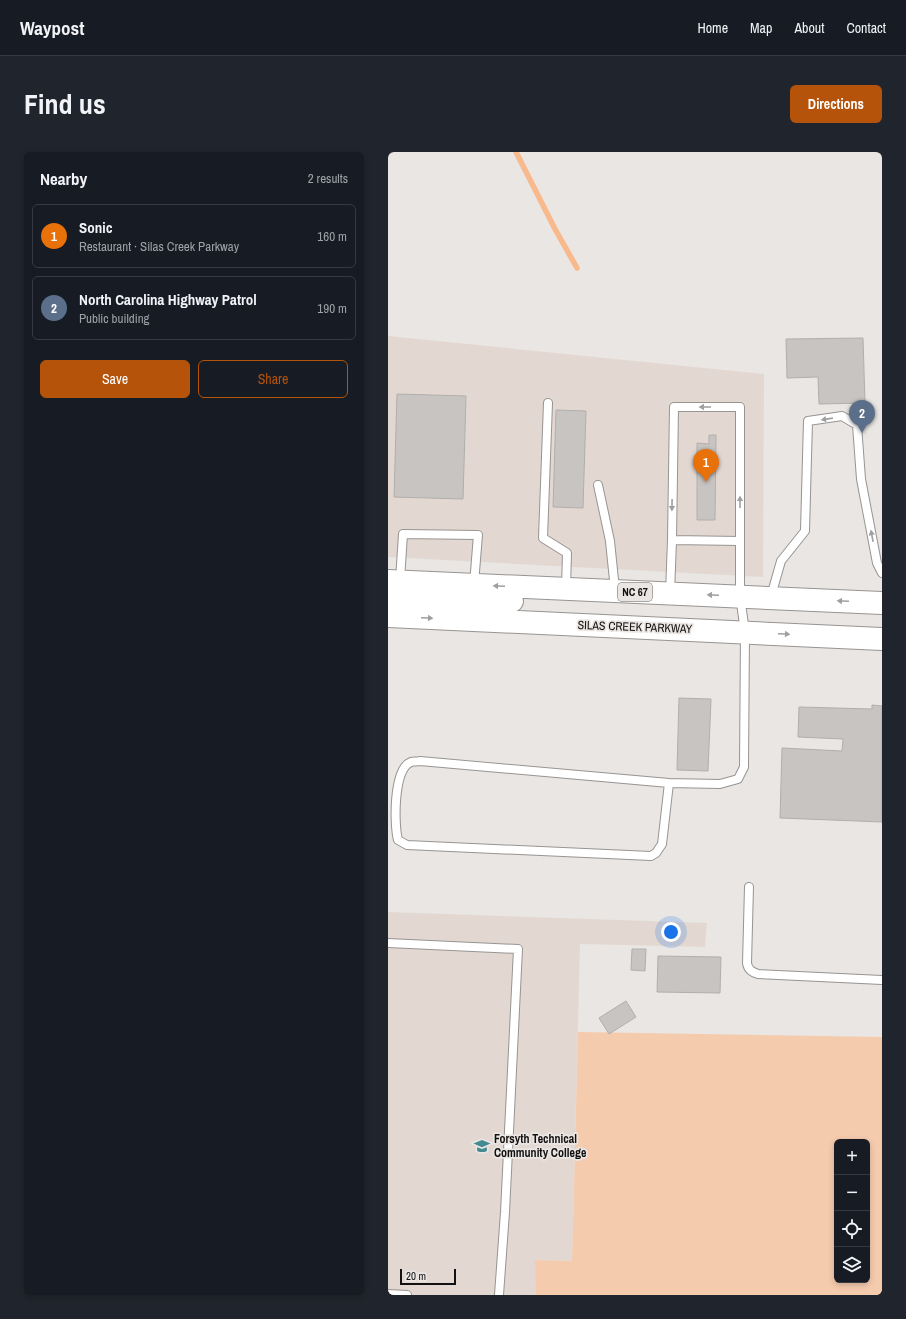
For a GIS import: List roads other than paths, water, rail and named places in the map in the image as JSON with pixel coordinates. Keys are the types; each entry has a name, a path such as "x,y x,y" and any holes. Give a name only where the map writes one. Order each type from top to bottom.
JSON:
{"main road":[{"name":"NC 67","path":"392,586 474,585 882,603"},
{"path":"392,586 467,600 515,601 555,588"},
{"name":"SILAS CREEK PARKWAY","path":"388,616 882,639"}],"lane":[{"path":"548,403 543,538 567,553 555,588"},
{"path":"669,783 662,844 656,853 651,856 407,845 398,840 395,830 399,777 405,767 411,762 428,762 669,783 720,784 738,779 744,767 745,632 740,596 740,407 674,407 670,593"},
{"path":"771,598 781,561 805,531 808,421 842,416 857,425 861,479 877,563 882,573"},
{"path":"598,485 610,541 616,591"},
{"path":"392,586 403,534 478,536 474,585"},
{"path":"672,540 740,541"},
{"path":"749,887 747,963 751,972 758,974 882,980"},
{"path":"388,943 518,949 500,1295"},
{"path":"388,1294 407,1295"}],"waterway":[{"path":"516,152 555,229 577,268"}],"place":[{"name":"North Carolina Highway Patrol","path":"862,433"},
{"name":"Sonic","path":"706,482"},
{"name":"Forsyth Technical Community College","path":"482,1146"}]}
